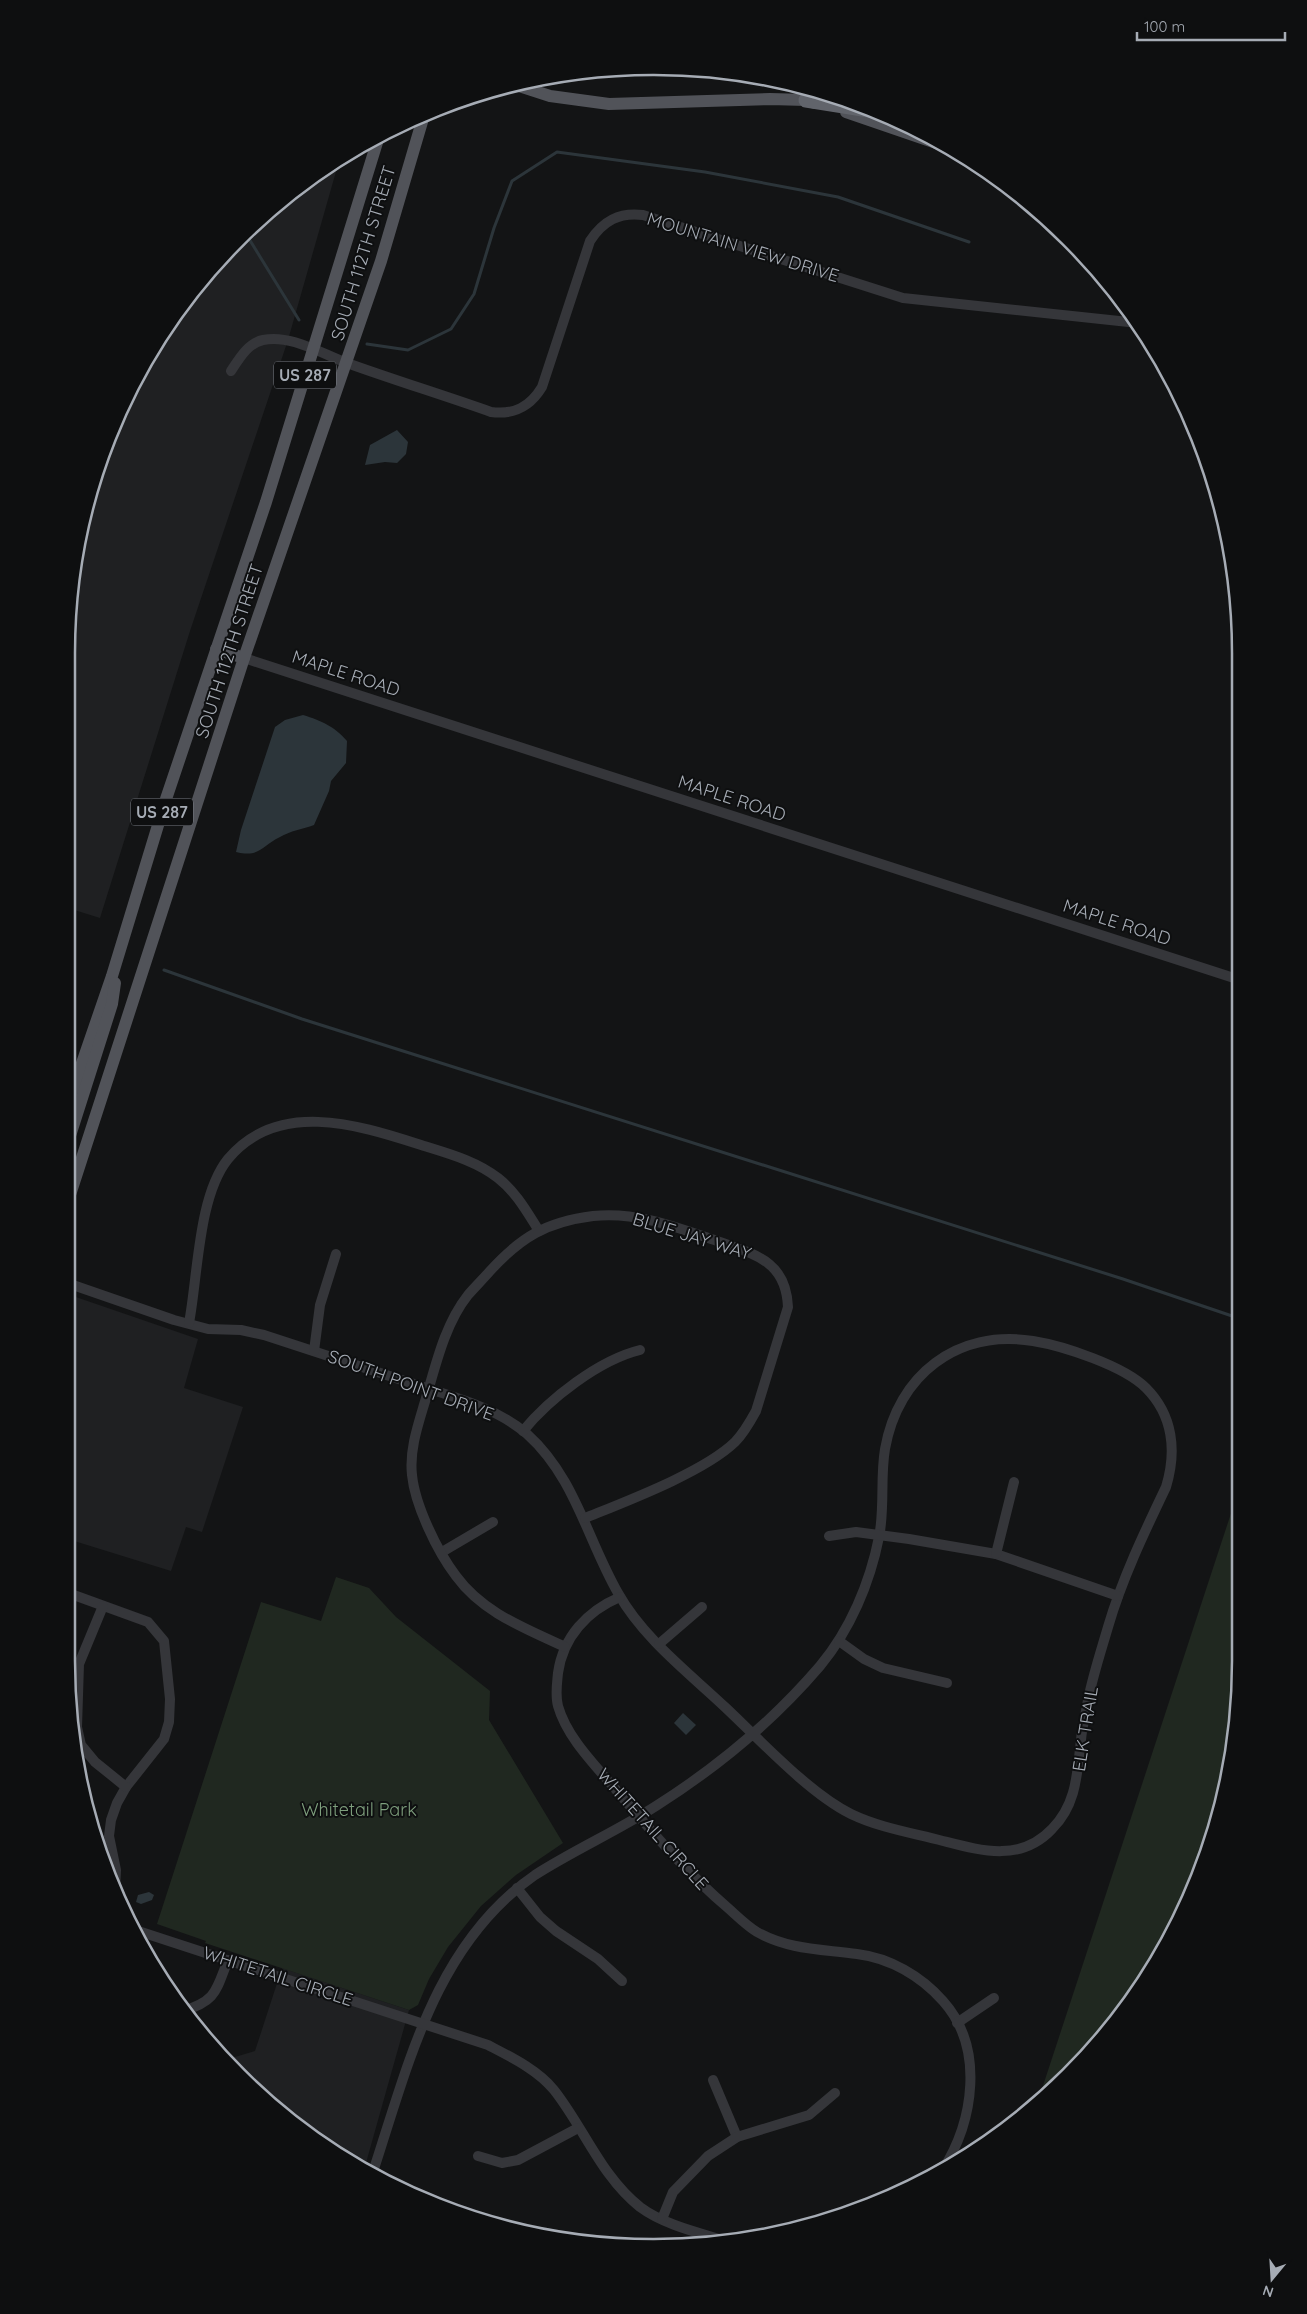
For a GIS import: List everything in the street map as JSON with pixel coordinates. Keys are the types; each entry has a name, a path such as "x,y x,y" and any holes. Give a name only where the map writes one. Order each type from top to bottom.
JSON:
{"highway":[{"path":"806,100 834,104"}],"main road":[{"path":"529,89 550,96 609,104 734,99 806,100 883,123"},
{"name":"SOUTH 112TH STREET","path":"75,1182 244,658 380,261 422,124"},
{"name":"SOUTH 112TH STREET","path":"75,1084 112,976 135,894 266,502 376,147"},
{"name":"MAPLE ROAD","path":"216,649 244,658"},
{"path":"75,1060 103,983 112,976 116,986 112,1004 75,1120"}],"street":[{"name":"MOUNTAIN VIEW DRIVE","path":"231,371 248,348 264,339 280,340 313,349 491,412 503,413 522,408 531,403 542,387 590,242 597,231 612,219 631,214 643,215 903,298 1127,322"},
{"name":"MAPLE ROAD","path":"244,658 1232,977"},
{"path":"189,1323 206,1207 214,1183 227,1161 239,1148 257,1135 277,1126 315,1121 347,1124 457,1157 484,1168 500,1179 519,1198 540,1231"},
{"name":"BLUE JAY WAY","path":"565,1647 494,1613 472,1595 455,1575 420,1510 411,1473 417,1431 428,1389 445,1339 467,1296 508,1251 527,1236 563,1222 593,1216 622,1215 645,1218 762,1258 773,1266 782,1278 788,1292 788,1307 756,1411 749,1425 735,1442 718,1455 677,1478 585,1518"},
{"path":"314,1351 320,1305 336,1254"},
{"name":"SOUTH POINT DRIVE","path":"75,1286 208,1329 241,1330 264,1335 314,1351 490,1411 524,1431 543,1449 556,1466 585,1518 601,1560 620,1597 659,1644 752,1734"},
{"name":"ELK TRAIL","path":"375,2167 438,1988 462,1947 487,1916 517,1888 552,1864 639,1816 723,1760 752,1734 820,1666 838,1641 862,1593 880,1536 884,1497 884,1458 889,1430 900,1403 910,1386 927,1369 947,1355 976,1343 1018,1339 1070,1352 1114,1366 1140,1382 1152,1394 1162,1409 1169,1425 1173,1448 1171,1471 1166,1488 1118,1596 1090,1691 1073,1796 1065,1814 1052,1830 1040,1840 1025,1848 1002,1853 987,1852 882,1826 852,1814 824,1798 752,1734"},
{"path":"524,1431 542,1410 594,1371 627,1353 640,1350"},
{"path":"996,1554 1014,1482"},
{"path":"442,1552 493,1522"},
{"path":"829,1536 856,1532 996,1554 1118,1596"},
{"path":"75,1595 148,1622 158,1631 164,1641 168,1668 170,1699 164,1739 126,1787 117,1803 111,1820 109,1836 116,1873"},
{"name":"WHITETAIL CIRCLE","path":"620,1597 593,1612 575,1630 565,1647 560,1661 556,1688 558,1705 563,1720 583,1750 685,1869 755,1930 793,1946 821,1952 858,1954 881,1959 906,1970 928,1985 944,2002 957,2023 968,2055 970,2086 968,2104 960,2134 948,2158"},
{"path":"77,1712 79,1664 104,1606"},
{"path":"659,1644 702,1607"},
{"path":"838,1641 864,1659 884,1668 947,1683"},
{"path":"82,1746 95,1762 126,1787"},
{"path":"517,1888 540,1917 556,1931 598,1959 622,1981"},
{"name":"WHITETAIL CIRCLE","path":"144,1933 488,2045 514,2058 554,2090 578,2128 624,2193 642,2208 662,2219 711,2236"},
{"path":"191,2008 204,2004 214,1995 228,1960"},
{"path":"957,2023 994,1998"},
{"path":"713,2080 736,2137"},
{"path":"662,2219 673,2192 708,2156 736,2137 809,2115 835,2093"},
{"path":"478,2156 502,2162 518,2160 578,2128"}],"shaded area":[{"path":"337,169 288,340 190,631 100,918 75,910 75,654 76,616 86,541 106,468 119,432 153,364 172,332 195,301 244,244 301,195"},
{"path":"397,430 408,442 406,454 397,463 385,462 365,465 370,445"},
{"path":"303,715 327,725 337,731 347,741 346,763 331,781 329,791 314,825 284,835 255,852 236,852 241,830 275,727 285,720"},
{"path":"75,1297 198,1339 184,1388 243,1407 202,1532 186,1527 171,1571 75,1541"},
{"path":"683,1713 696,1725 686,1735 674,1723"},
{"path":"149,1892 154,1895 152,1900 141,1904 136,1902 138,1895"},
{"path":"282,1968 409,2010 366,2162 332,2142 301,2119 244,2070 233,2058 255,2051"}],"green space":[{"path":"1232,1510 1231,1698 1221,1773 1201,1846 1188,1882 1172,1916 1135,1982 1088,2042 1063,2070 1042,2089"},
{"name":"Whitetail Park","path":"336,1577 369,1588 396,1617 490,1691 489,1720 563,1843 516,1875 481,1906 448,1947 429,1979 418,2005 409,2010 205,1943 206,1941 157,1924 261,1602 321,1621"}],"waterway":[{"path":"367,344 408,350 451,329 474,294 494,228 512,181 557,152 705,172 838,197 969,242"},
{"path":"249,239 299,320"},
{"path":"164,970 302,1019 1123,1279 1232,1316"}]}
